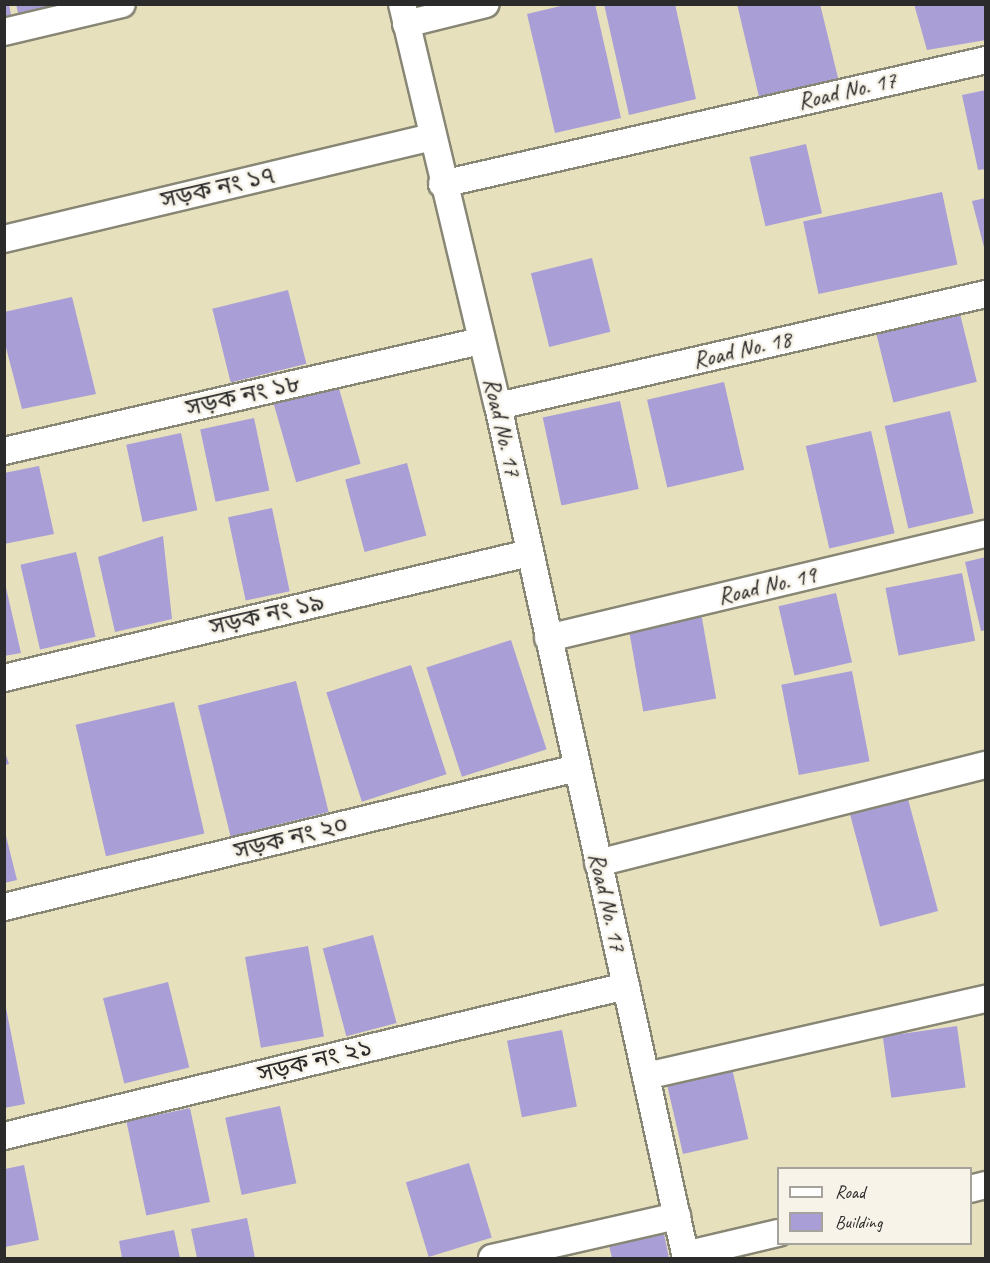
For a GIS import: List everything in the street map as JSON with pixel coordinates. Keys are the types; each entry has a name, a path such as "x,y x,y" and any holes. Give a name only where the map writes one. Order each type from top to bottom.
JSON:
{"street":[{"path":"4,32 122,4"},
{"path":"442,184 404,14 486,4"},
{"name":"Road No. 17","path":"686,1257 498,406 442,184 986,60"},
{"name":"সড়ক নং ১৭","path":"4,239 432,137"},
{"name":"Road No. 18","path":"498,406 986,294"},
{"name":"সড়ক নং ১৮","path":"4,451 481,342"},
{"name":"Road No. 19","path":"548,638 986,534"},
{"name":"সড়ক নং ১৯","path":"4,678 529,553"},
{"path":"598,863 986,765"},
{"name":"সড়ক নং ২০","path":"4,907 577,768"},
{"name":"সড়ক নং ২১","path":"4,1136 626,986"},
{"path":"646,1076 986,999"},
{"path":"492,1258 677,1216"},
{"path":"686,1257 777,1233"}],"building":[{"path":"4,4 9,4 12,20 4,22"},
{"path":"16,4 86,4 20,22"},
{"path":"569,4 595,4 621,118 555,133 527,14"},
{"path":"604,4 675,4 696,99 629,115"},
{"path":"737,4 820,4 839,82 760,101"},
{"path":"914,4 986,4 986,40 927,50"},
{"path":"986,90 986,169 978,170 962,95"},
{"path":"806,144 822,213 765,226 749,157"},
{"path":"942,192 957,264 818,294 803,222"},
{"path":"986,198 986,251 985,251 972,201"},
{"path":"592,258 610,332 549,347 531,273"},
{"path":"288,290 306,364 231,383 212,309"},
{"path":"72,297 96,394 22,409 4,340 4,312"},
{"path":"959,310 977,382 893,403 876,331"},
{"path":"724,382 744,470 667,487 647,400"},
{"path":"338,385 361,464 296,482 274,403"},
{"path":"620,401 639,489 561,505 543,417"},
{"path":"950,411 974,513 908,528 885,426"},
{"path":"254,418 269,490 216,502 200,429"},
{"path":"871,431 895,533 829,548 806,446"},
{"path":"181,433 197,510 143,522 126,445"},
{"path":"407,463 426,535 365,552 345,480"},
{"path":"39,466 54,534 4,544 4,473"},
{"path":"272,508 290,591 246,600 228,517"},
{"path":"163,536 172,619 115,632 98,557"},
{"path":"76,552 96,637 40,650 20,565"},
{"path":"986,557 986,630 981,631 965,562"},
{"path":"962,573 975,641 899,656 885,588"},
{"path":"4,579 21,653 4,656"},
{"path":"836,593 852,662 794,675 779,606"},
{"path":"700,607 716,699 643,711 627,620"},
{"path":"511,640 547,749 462,777 426,668"},
{"path":"411,665 447,774 362,802 326,693"},
{"path":"852,671 870,761 799,775 781,685"},
{"path":"296,681 329,812 231,836 198,705"},
{"path":"174,702 204,834 106,856 76,725"},
{"path":"4,749 9,764 4,765"},
{"path":"908,799 938,911 880,927 850,815"},
{"path":"4,828 17,880 4,883"},
{"path":"373,935 397,1023 346,1036 323,948"},
{"path":"308,946 324,1037 261,1048 245,957"},
{"path":"168,982 189,1067 124,1084 103,998"},
{"path":"6,1008 25,1104 4,1108 4,1009"},
{"path":"957,1026 966,1087 891,1098 883,1036"},
{"path":"562,1030 577,1107 522,1117 507,1041"},
{"path":"731,1064 748,1139 683,1154 666,1079"},
{"path":"280,1106 296,1183 242,1195 225,1118"},
{"path":"190,1108 210,1202 146,1215 126,1122"},
{"path":"469,1163 492,1238 429,1257 406,1182"},
{"path":"24,1165 39,1240 5,1247 5,1169"},
{"path":"247,1218 255,1258 197,1258 191,1229"},
{"path":"174,1230 180,1258 122,1258 119,1241"},
{"path":"664,1234 669,1258 612,1258 609,1245"}]}
